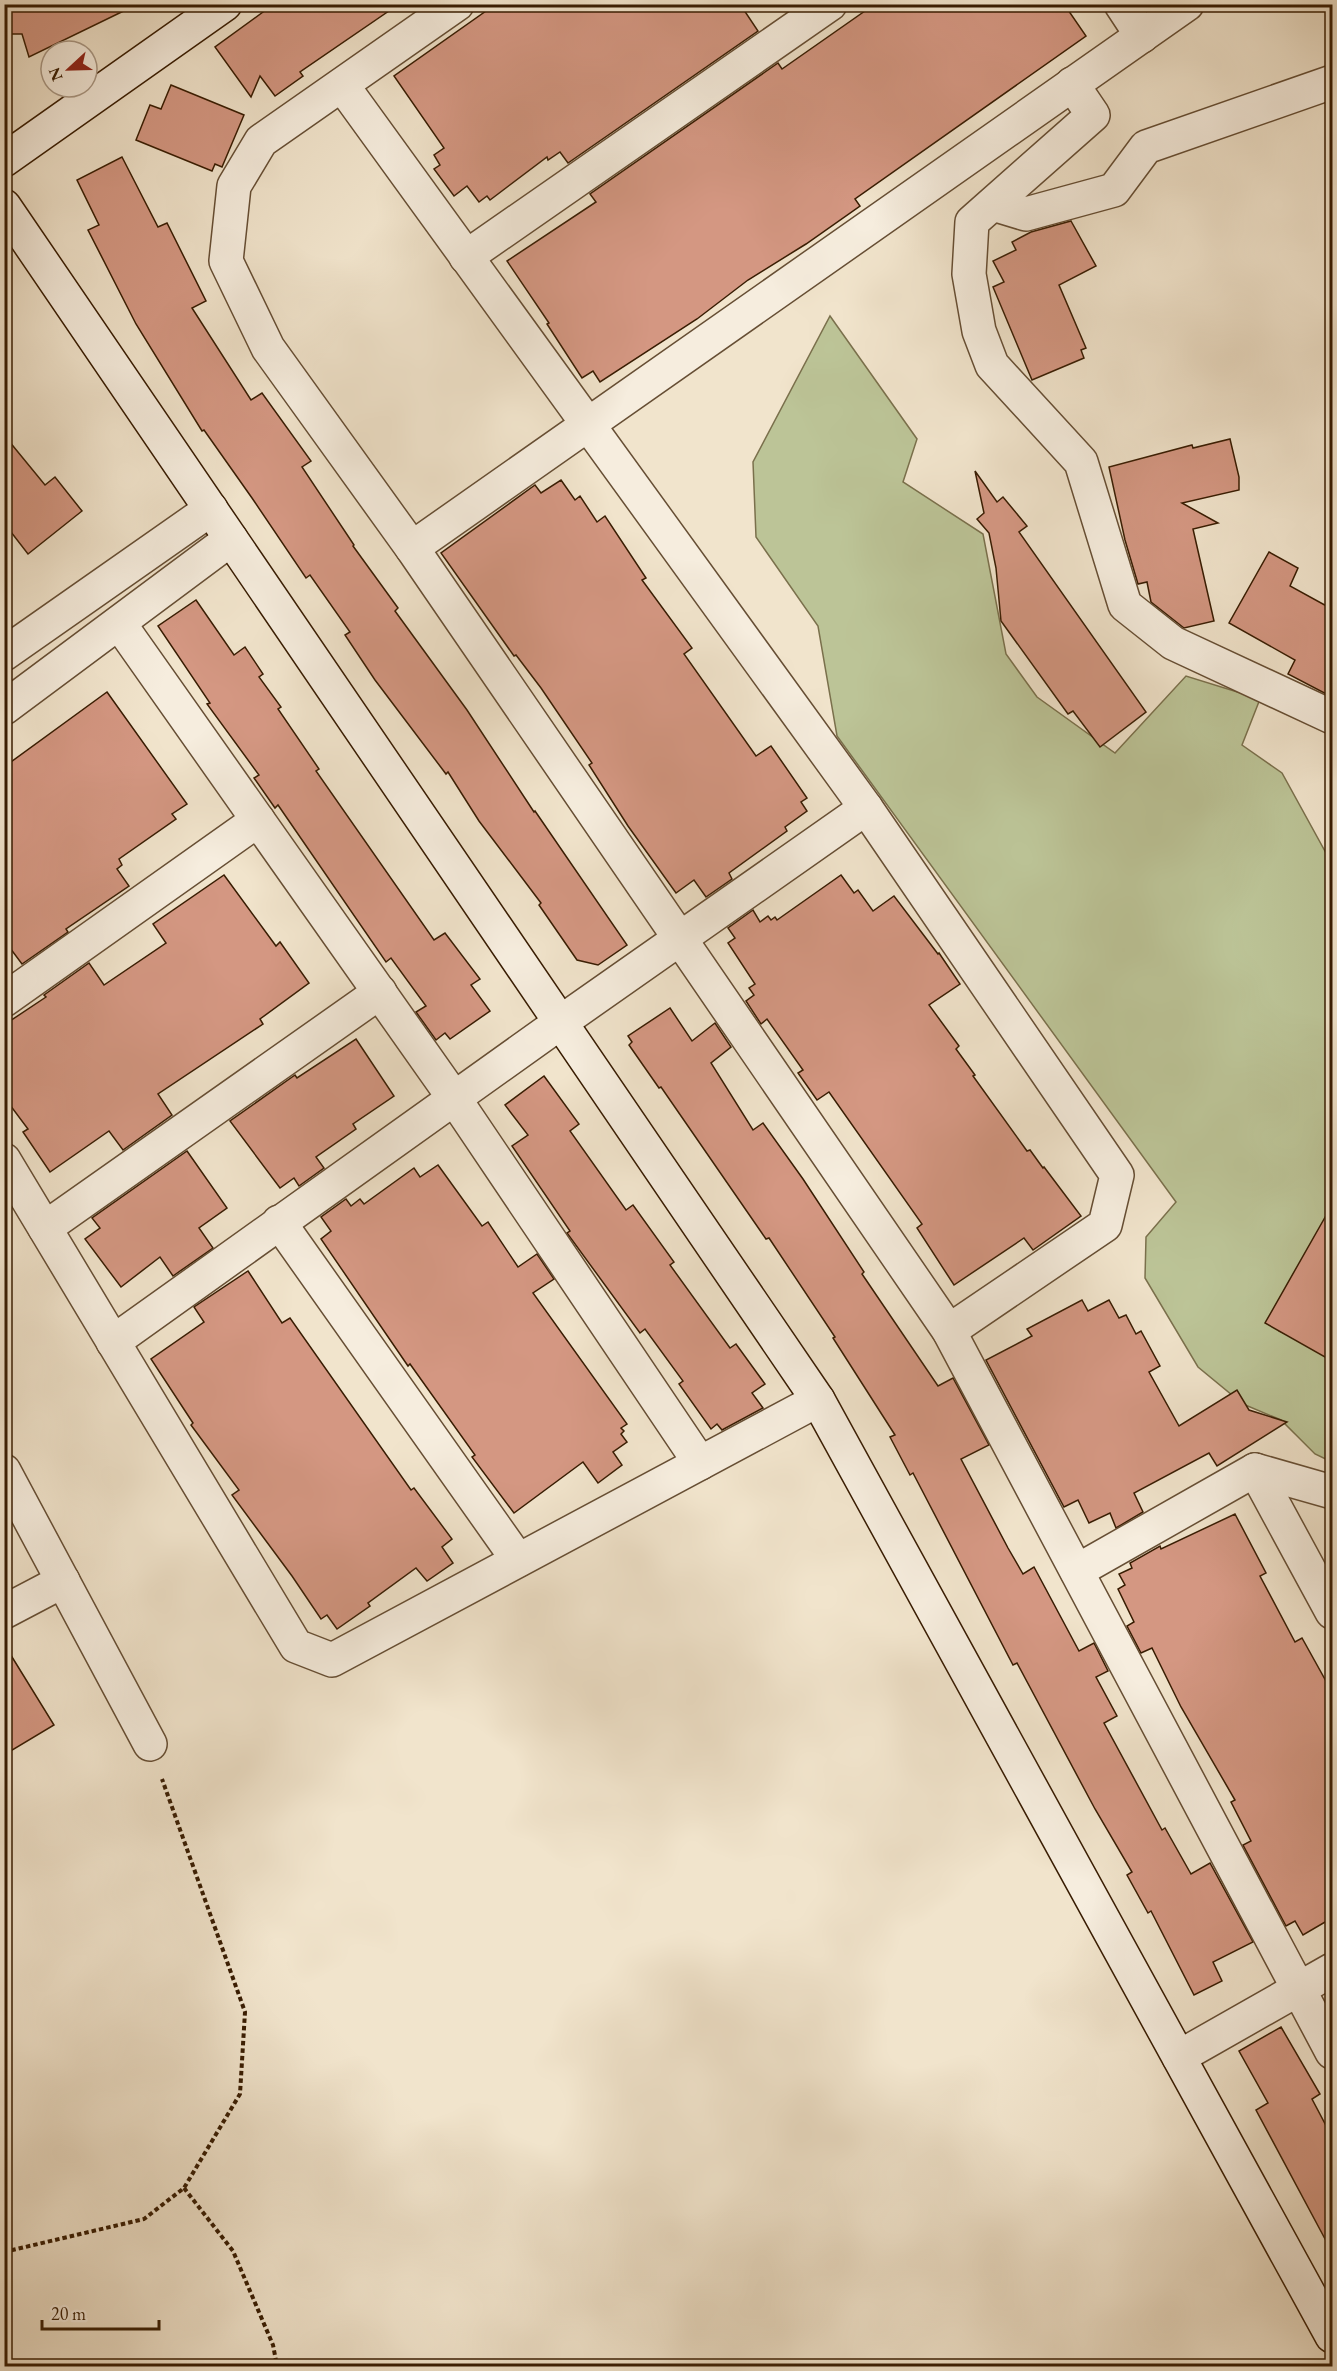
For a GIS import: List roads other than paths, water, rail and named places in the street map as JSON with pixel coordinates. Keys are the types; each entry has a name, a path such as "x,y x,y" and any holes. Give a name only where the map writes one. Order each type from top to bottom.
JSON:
{"street":[{"path":"4,160 225,4"},
{"path":"457,4 261,141 234,186 226,261 268,348 412,548 949,1330 1332,2052"},
{"path":"466,257 830,4"},
{"path":"1121,4 1142,36"},
{"path":"412,548 1187,4"},
{"path":"993,204 1026,214 1114,190 1146,147 1332,82"},
{"path":"1072,84 1093,115 972,222 969,274 979,331 992,365 1081,462 1125,605 1173,643 1332,717"},
{"path":"342,85 866,808 1117,1175 1105,1225 949,1330"},
{"path":"4,206 818,1400 1332,2336"},
{"path":"4,654 211,509"},
{"path":"4,708 231,539"},
{"path":"119,623 454,1098 700,1463"},
{"path":"113,1342 561,1022 866,808"},
{"path":"4,1000 258,820"},
{"path":"45,1228 380,992"},
{"path":"4,1160 296,1646 332,1660 818,1400"},
{"path":"279,1222 518,1560"},
{"path":"1077,1571 1255,1470 1332,1492"},
{"path":"1255,1470 1332,1612"},
{"path":"4,1471 150,1744"},
{"path":"4,1612 63,1581"},
{"path":"1179,2056 1332,1970"}]}
